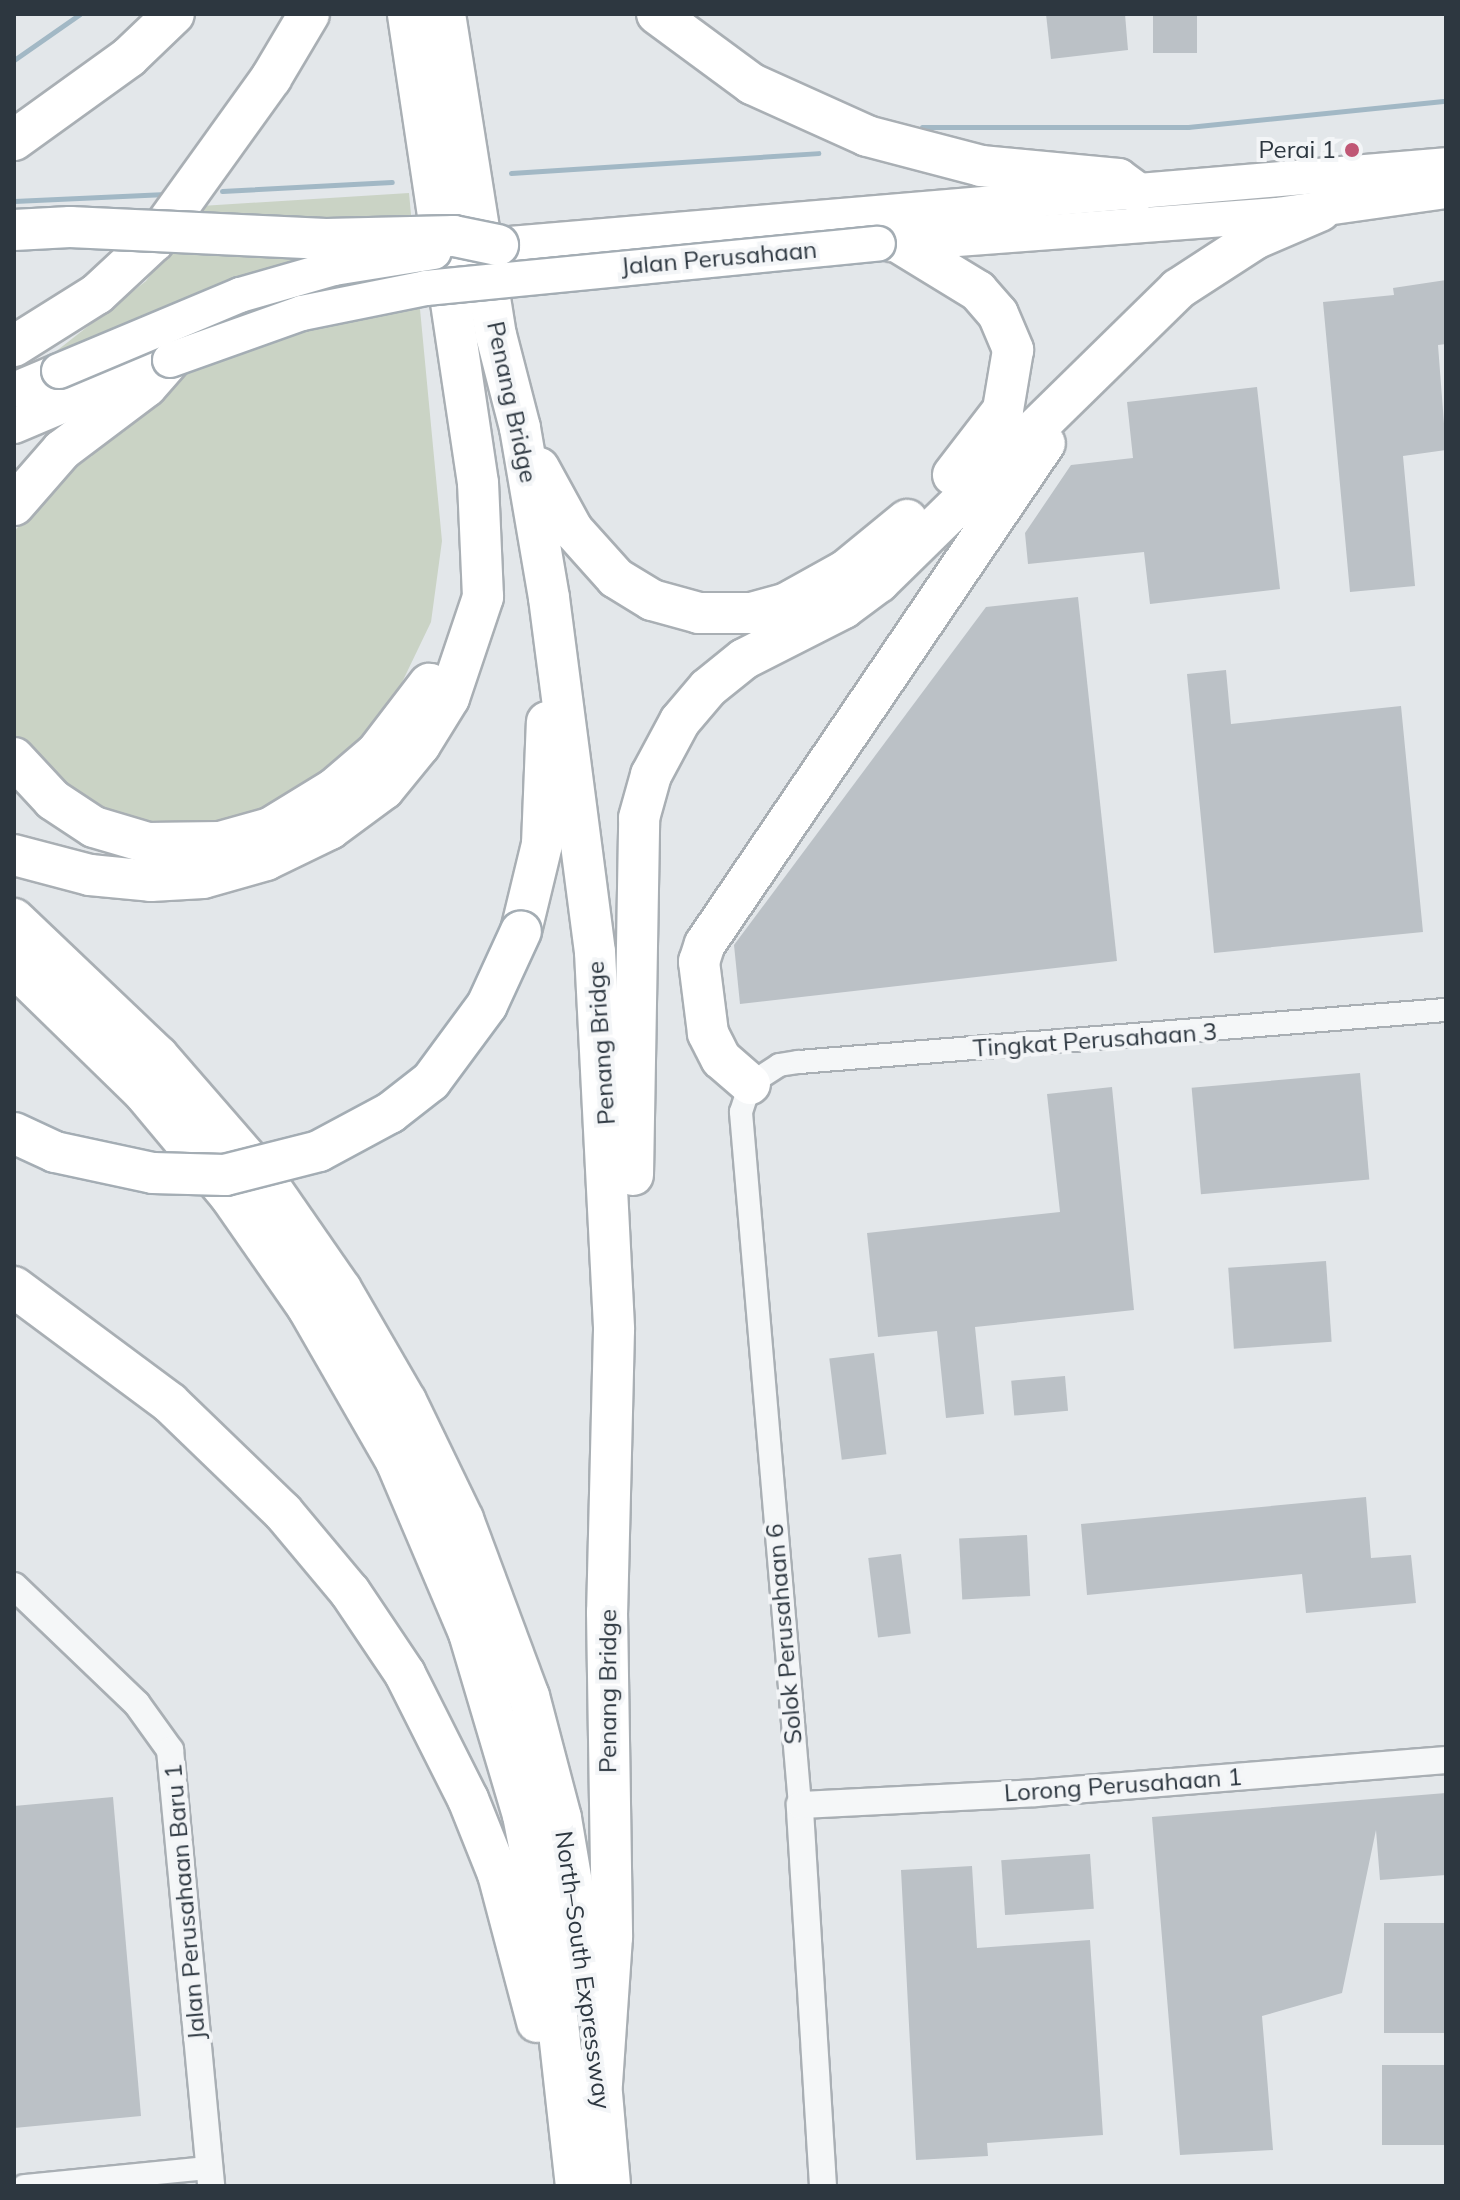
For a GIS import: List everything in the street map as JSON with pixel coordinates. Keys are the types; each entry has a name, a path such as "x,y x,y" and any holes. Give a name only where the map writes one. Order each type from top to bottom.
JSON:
{"highway":[{"path":"14,140 129,57 174,14"},
{"path":"14,346 78,308 136,261 271,78 309,14"},
{"name":"Penang Bridge","path":"14,855 103,877 203,878 296,848 340,822 400,772 449,698 483,597 469,409 408,14"},
{"name":"Penang Bridge","path":"445,14 496,335 520,428 549,598 595,952 614,1330 607,1612 612,1951 602,2084"},
{"path":"657,14 752,84 867,136 981,166 1118,179 1136,192"},
{"path":"614,1330 628,1249 634,1169 637,841 651,775 680,721 708,688 762,648 863,596 1155,308 1201,272 1255,239 1320,211"},
{"path":"14,230 70,227 326,239 454,236 498,245"},
{"path":"520,428 573,530 603,566 641,595 680,610 717,615 767,610 804,595 857,562 919,509 987,435 1008,399 1013,350 998,314 966,281 890,244"},
{"path":"14,505 62,450 147,386 170,360"},
{"path":"750,1084 721,1059 708,1033 699,962 705,944 1069,407 1084,378"},
{"path":"14,758 53,800 119,836 198,845 270,828 354,773 409,714 443,659 479,541"},
{"path":"14,1133 55,1152 153,1173 225,1175 319,1151 390,1113 431,1081 487,1005 521,931 538,877 545,816 549,598"},
{"name":"North–South Expressway","path":"14,919 158,1056 264,1178 341,1289 435,1457 506,1626 547,1762 576,1889 602,2084 610,2186"},
{"name":"North–South Expressway","path":"14,966 92,1037 204,1163 300,1295 396,1461 469,1633 523,1815 550,1951 576,2186"},
{"path":"14,1287 124,1366 219,1448 310,1543 374,1626 428,1715 474,1813 498,1874 542,2042 569,2108"}],"main road":[{"name":"Jalan Perusahaan","path":"14,390 183,316 296,277 367,261 498,245 867,210 1136,192 1446,165"},
{"name":"Jalan Perusahaan","path":"14,426 170,360 302,313 426,288 890,244 1320,211 1446,191"}],"street":[{"name":"Tingkat Perusahaan 3","path":"750,1084 779,1065 799,1062 1446,1010"},
{"name":"Solok Perusahaan 6","path":"750,1084 741,1112 800,1805 823,2186"},
{"name":"Jalan Perusahaan Baru 1","path":"14,1586 137,1704 170,1750 210,2177"},
{"name":"Lorong Perusahaan 1","path":"800,1805 1036,1793 1446,1760"},
{"path":"24,2186 210,2177"}],"green space":[{"path":"409,193 442,541 431,622 395,697 343,769 220,837 82,810 14,744 14,532 53,483 92,456 50,356 146,281 201,206"}],"building":[{"path":"1046,14 1125,14 1128,50 1051,59"},
{"path":"1153,14 1197,14 1197,53 1153,53"},
{"path":"1446,280 1446,344 1438,345 1446,450 1403,456 1415,586 1350,592 1323,302 1394,295 1393,288"},
{"path":"1257,387 1280,589 1150,604 1144,552 1028,564 1025,533 1071,465 1133,458 1127,402"},
{"path":"1078,597 1117,961 740,1004 734,945 986,607"},
{"path":"1226,670 1231,724 1401,706 1423,932 1214,953 1187,674"},
{"path":"1360,1073 1369,1180 1201,1194 1192,1088"},
{"path":"1112,1087 1134,1310 975,1327 984,1414 946,1418 937,1331 878,1337 867,1233 1060,1212 1047,1094"},
{"path":"1326,1261 1332,1342 1234,1349 1228,1268"},
{"path":"874,1353 886,1454 842,1460 829,1358"},
{"path":"1065,1376 1068,1411 1014,1416 1011,1381"},
{"path":"1366,1497 1371,1558 1411,1555 1416,1603 1306,1613 1302,1574 1087,1595 1081,1524"},
{"path":"1027,1535 1030,1596 962,1599 959,1539"},
{"path":"901,1554 911,1633 878,1637 868,1558"},
{"path":"1446,1793 1446,1875 1380,1880 1376,1830 1342,1993 1262,2016 1273,2150 1180,2155 1152,1817"},
{"path":"113,1797 141,2116 14,2128 14,1806"},
{"path":"1090,1854 1094,1909 1005,1915 1001,1860"},
{"path":"972,1866 977,1948 1090,1940 1103,2135 987,2143 988,2156 916,2160 901,1870"},
{"path":"1384,1923 1446,1923 1446,2033 1384,2033"},
{"path":"1382,2065 1446,2065 1446,2145 1382,2145"}],"waterway":[{"path":"14,60 80,14"},
{"path":"922,127 1188,127 1446,101"},
{"path":"511,173 818,153"},
{"path":"222,191 392,182"},
{"path":"14,201 166,194"}],"place":[{"name":"Perai 1","path":"1352,150"}]}
